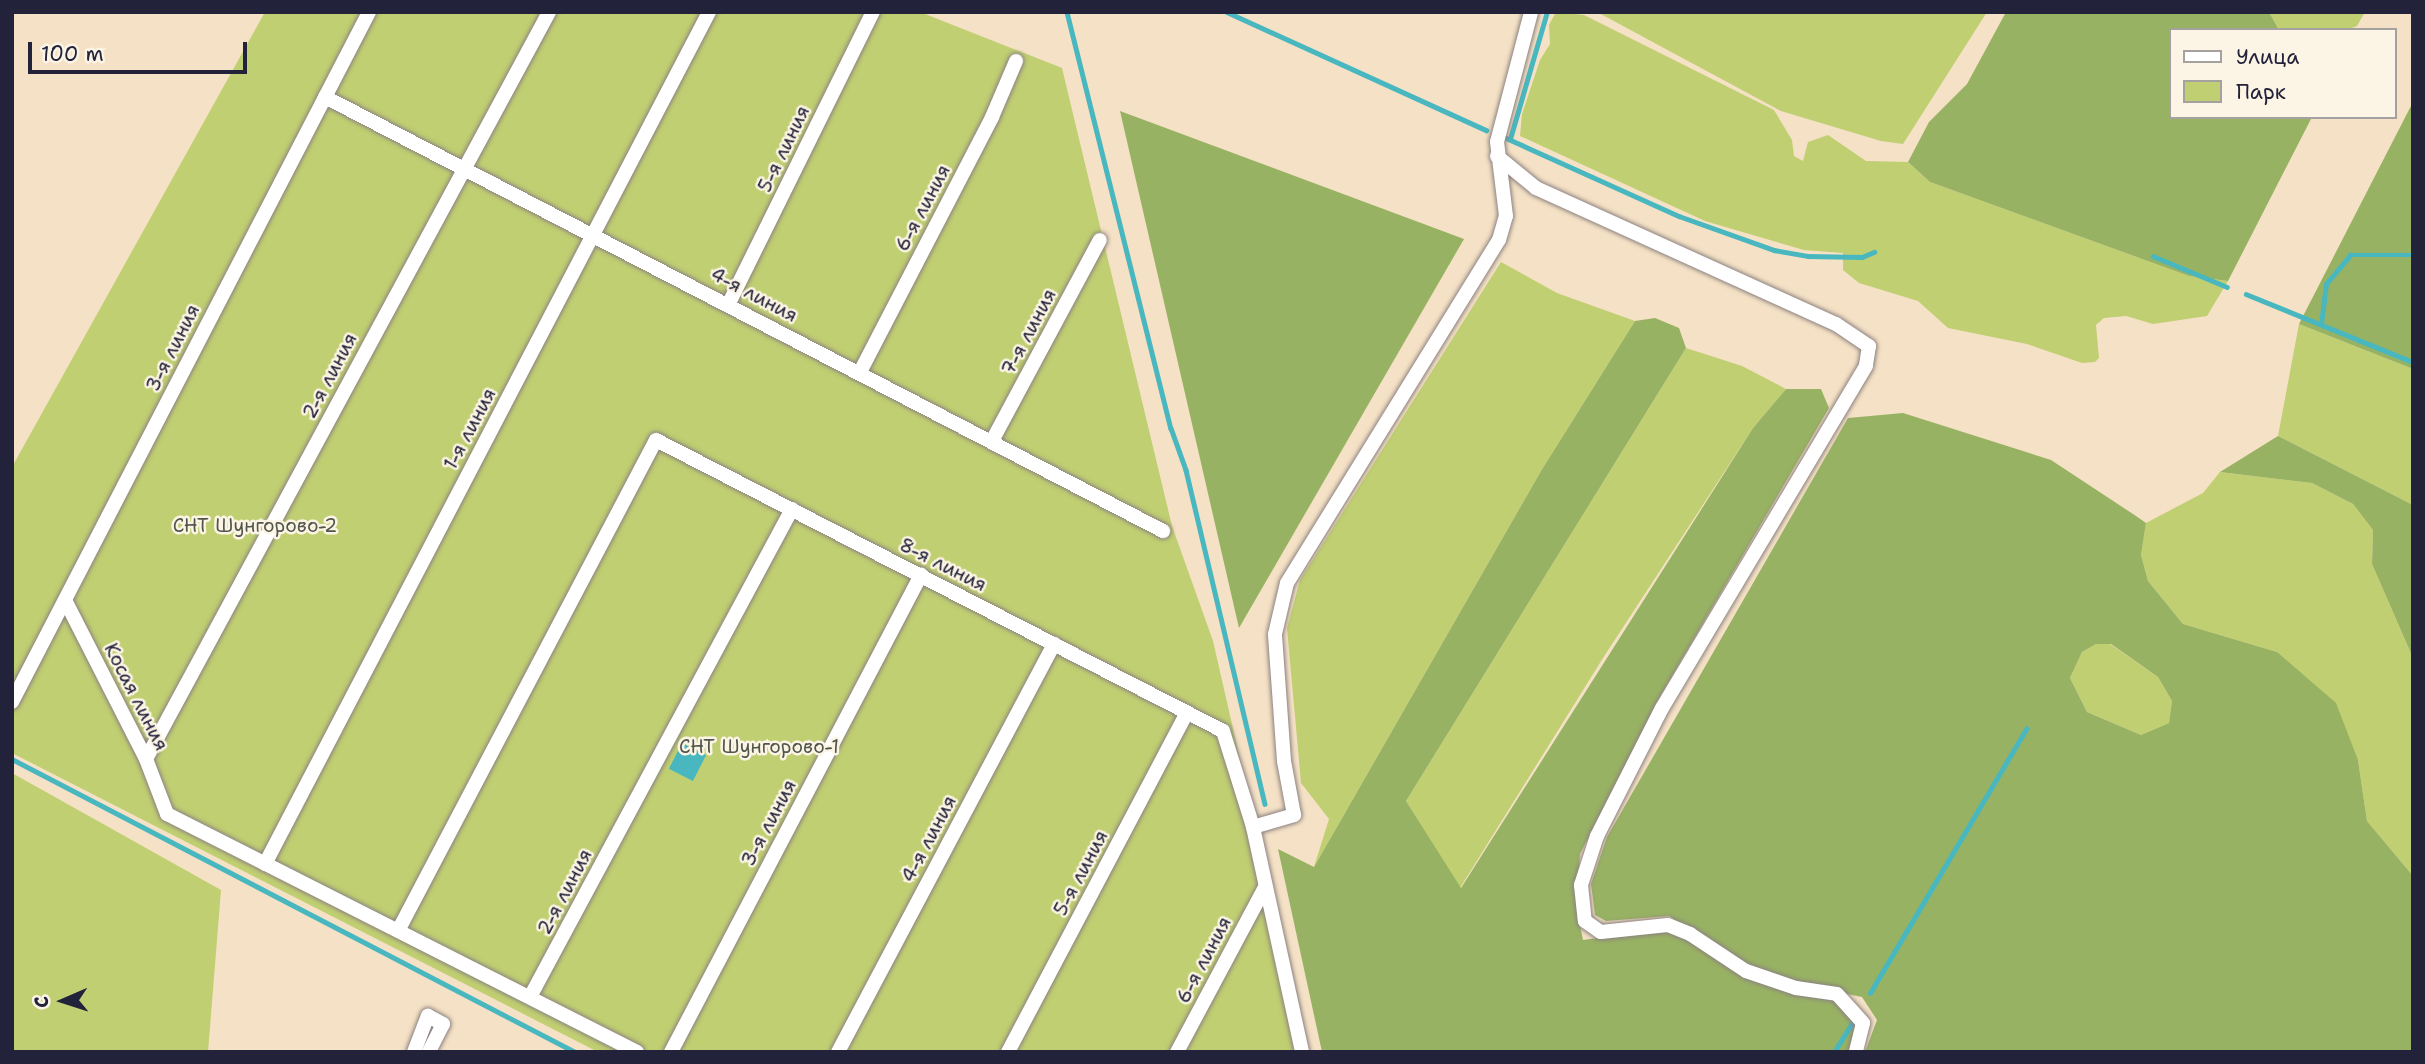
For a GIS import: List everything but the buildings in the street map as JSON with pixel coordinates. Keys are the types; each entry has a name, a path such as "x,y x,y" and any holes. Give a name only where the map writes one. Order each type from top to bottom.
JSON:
{"street":[{"name":"3-я линия","path":"12,702 369,12"},
{"name":"2-я линия","path":"146,760 549,12"},
{"name":"1-я линия","path":"265,864 709,12"},
{"name":"5-я линия","path":"729,303 873,12"},
{"path":"1302,1052 1253,827 1294,815 1284,761 1275,634 1287,583 1499,240 1506,216 1497,156 1501,120 1531,12"},
{"name":"6-я линия","path":"860,372 992,117 1016,61"},
{"name":"4-я линия","path":"325,97 594,232 1163,531"},
{"path":"1497,156 1536,188 1836,324 1869,346 1866,366 1662,708 1597,836 1581,885 1586,921 1601,932 1668,925 1690,933 1746,971 1796,988 1838,994 1863,1023 1856,1052"},
{"name":"7-я линия","path":"992,441 1100,240"},
{"name":"8-я линия","path":"399,929 656,440 1211,725 1228,737 1253,827"},
{"name":"2-я линия","path":"530,996 792,509"},
{"name":"3-я линия","path":"671,1052 921,575"},
{"name":"Косая линия","path":"65,600 146,760 167,814 265,864"},
{"name":"4-я линия","path":"838,1052 1054,644"},
{"name":"5-я линия","path":"1008,1052 1187,712"},
{"path":"265,864 399,929 637,1052"},
{"name":"6-я линия","path":"1177,1052 1265,887"},
{"path":"414,1052 428,1017 443,1024 429,1052"}],"green space":[{"path":"265,12 920,12 1062,68 1172,526 1213,641 1307,1052 598,1052 12,753 12,467"},
{"path":"1556,12 1584,15 1774,110 1792,140 1794,156 1803,161 1808,142 1828,135 1866,161 1908,162 1930,182 2189,276 2228,281 2207,316 2153,324 2126,316 2104,318 2096,325 2099,358 2095,362 2082,363 2027,344 1948,328 1918,301 1859,283 1843,270 1843,253 1804,250 1705,221 1520,136 1522,114 1540,60 1550,44 1549,25"},
{"path":"1597,12 1987,12 1903,144 1881,141 1781,111"},
{"path":"2006,12 2269,12 2278,28 2170,28 2170,119 2311,119 2228,281 2189,276 1930,182 1908,162 1929,122 1967,84"},
{"path":"2269,12 2365,12 2357,26 2352,28 2278,28"},
{"path":"2413,102 2413,369 2299,324"},
{"path":"1120,111 1464,239 1239,628"},
{"path":"1501,262 1557,293 1635,321 1541,471 1314,867 1329,819 1301,783 1287,628 1300,580"},
{"path":"1655,318 1679,328 1686,348 1406,801 1461,888 1753,428 1786,389 1821,389 1829,408 1658,700 1580,854 1576,905 1583,940 1668,928 1724,961 1836,997 1860,1024 1852,1052 1322,1052 1278,849 1314,867 1541,471 1635,321"},
{"path":"2299,324 2413,369 2413,505 2278,436"},
{"path":"1686,348 1742,366 1786,389 1753,428 1603,658 1460,888 1406,801"},
{"path":"1903,413 2051,460 2146,523 2141,555 2148,581 2183,624 2277,652 2336,703 2358,760 2367,821 2413,876 2413,1052 1865,1052 1877,1020 1862,997 1797,984 1748,967 1669,916 1606,921 1595,915 1591,884 1607,837 1848,418","holes":["2096,644 2111,644 2158,677 2172,701 2169,723 2141,735 2087,712 2070,678 2082,652"]},
{"path":"2278,436 2413,505 2413,658 2372,564 2373,530 2353,504 2312,483 2220,472"},
{"path":"2220,472 2312,483 2353,504 2373,530 2372,564 2413,658 2413,876 2367,821 2358,760 2277,652 2183,624 2148,581 2141,555 2146,523 2203,493"},
{"path":"2096,644 2110,644 2158,677 2172,701 2169,723 2141,735 2087,712 2070,678 2082,652"},
{"path":"12,773 221,890 208,1052 12,1052"}],"water":[{"path":"682,743 706,755 693,781 669,769"}],"waterway":[{"path":"1067,12 1171,428 1186,470 1265,804"},
{"path":"1227,12 1486,130"},
{"path":"1510,139 1547,12"},
{"path":"1504,137 1679,216 1774,250 1808,256 1862,257 1874,252"},
{"path":"2321,324 2326,284 2350,255 2413,255"},
{"path":"2153,256 2227,287"},
{"path":"2246,294 2413,362"},
{"path":"1870,993 2026,729"},
{"path":"12,759 575,1052"},
{"path":"1834,1052 1852,1023"}],"park label":[{"name":"СНТ Шунгорово-2","path":"255,526"},
{"name":"СНТ Шунгорово-1","path":"759,747"}]}
